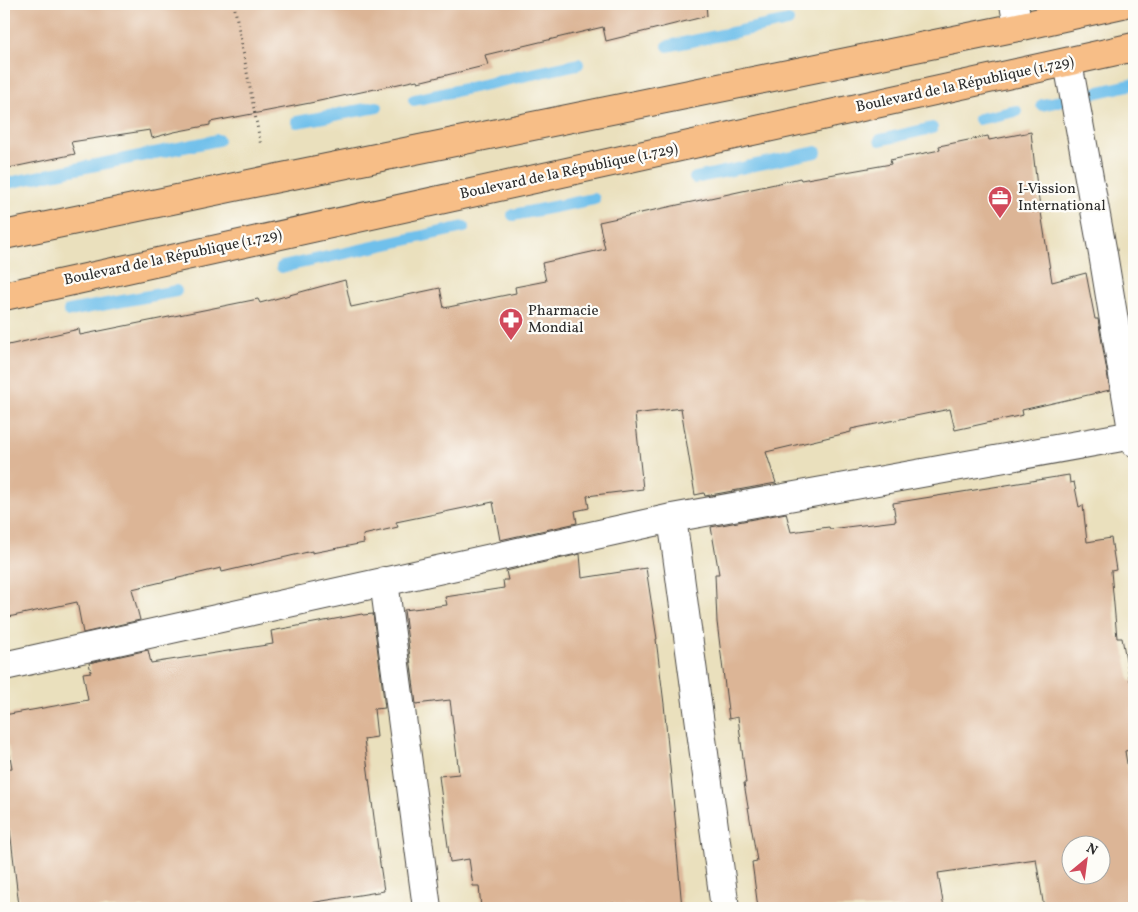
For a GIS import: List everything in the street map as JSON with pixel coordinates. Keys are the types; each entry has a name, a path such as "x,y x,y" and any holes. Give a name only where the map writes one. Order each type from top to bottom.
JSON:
{"main road":[{"path":"4,235 268,180 1016,15 1122,4"},
{"name":"Boulevard de la République (1.729)","path":"4,296 1134,48"}],"street":[{"path":"4,666 672,518 1134,439 1068,63"},
{"path":"672,518 725,908"},
{"path":"384,581 427,908"}],"path":[{"path":"234,4 268,180"}],"building":[{"path":"4,4 706,4 707,16 606,41 603,27 485,55 488,65 418,82 417,80 210,122 210,125 152,138 150,130 71,142 75,154 4,169"},
{"path":"1031,132 1037,187 1052,282 1086,273 1095,319 1098,319 1110,390 1022,410 1023,415 955,430 950,409 851,429 851,432 766,452 776,483 705,496 704,493 695,495 681,408 635,414 643,489 587,496 589,508 575,511 577,523 500,540 493,502 396,522 398,527 363,535 364,543 312,553 312,551 222,572 221,568 132,589 140,620 83,633 77,602 4,618 4,346 79,329 80,335 258,299 260,303 345,280 351,307 440,288 444,308 516,293 515,287 546,281 542,263 605,249 599,222 800,178 801,180 891,164 890,160 940,150 939,146 988,136 989,140"},
{"path":"1069,475 1070,483 1074,482 1079,507 1083,505 1087,542 1111,538 1116,570 1111,571 1117,638 1122,638 1130,681 1134,680 1134,749 1125,751 1134,807 1134,908 1044,908 1036,859 938,873 944,908 758,908 752,862 757,861 744,783 746,783 738,717 729,719 717,622 715,574 719,574 711,527 786,513 791,532 896,521 893,503"},
{"path":"580,554 582,578 646,568 657,639 664,704 682,908 615,908 614,903 582,908 481,908 479,886 473,886 469,859 450,862 439,776 459,774 450,700 416,704 404,610 447,605 445,597 504,588 503,580 508,580 506,571"},
{"path":"362,614 373,614 385,708 374,709 377,737 364,739 384,891 310,903 310,908 24,908 19,906 10,830 8,830 4,806 4,769 12,768 4,715 88,700 83,673 91,672 89,663 148,650 151,663 273,644 271,631"}],"waterway":[{"path":"668,46 788,21"},
{"path":"414,100 578,64"},
{"path":"1042,105 1134,84"},
{"path":"297,122 377,107"},
{"path":"979,119 1016,111"},
{"path":"880,140 932,128"},
{"path":"47,175 218,140"},
{"path":"695,178 816,152"},
{"path":"4,184 41,176"},
{"path":"513,215 594,199"},
{"path":"282,267 464,227"},
{"path":"69,311 176,291"}],"place":[{"name":"I-Vission International","path":"1000,219"},
{"name":"Pharmacie Mondial","path":"511,341"}]}
